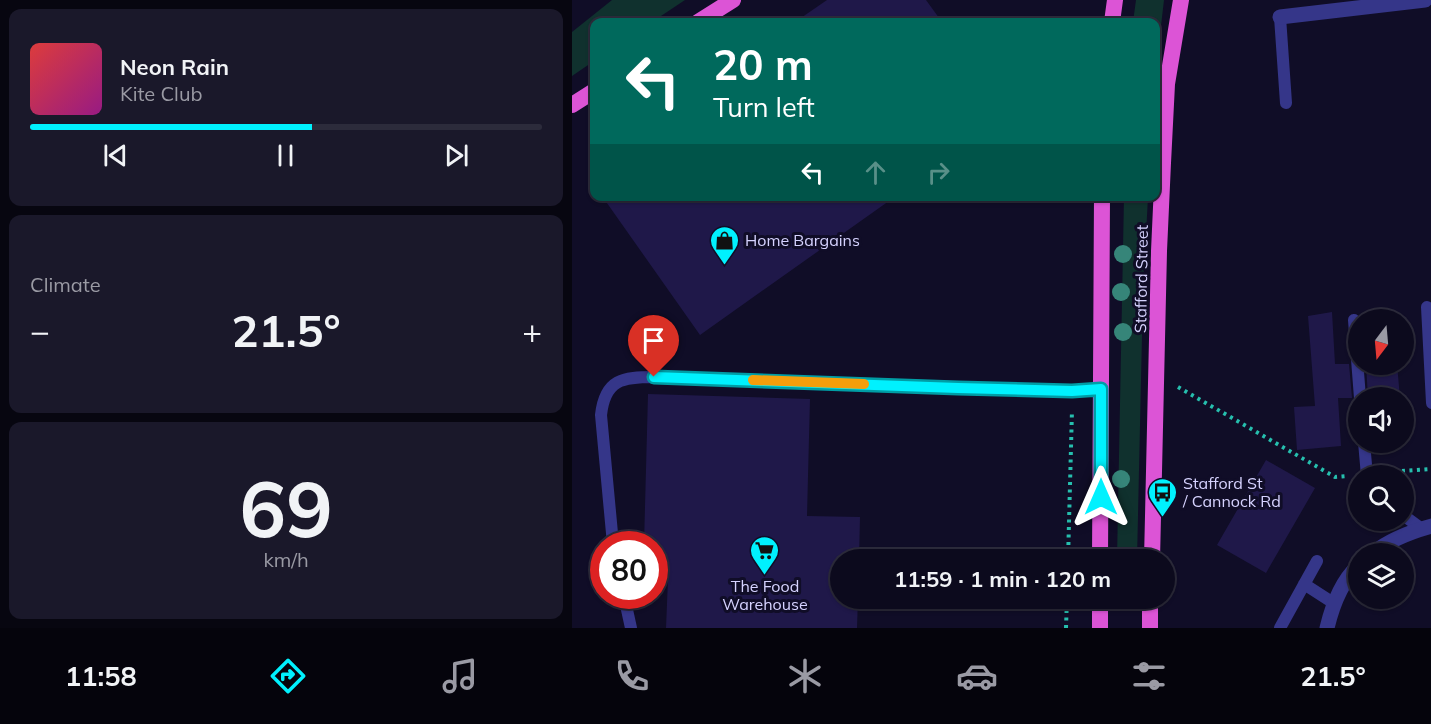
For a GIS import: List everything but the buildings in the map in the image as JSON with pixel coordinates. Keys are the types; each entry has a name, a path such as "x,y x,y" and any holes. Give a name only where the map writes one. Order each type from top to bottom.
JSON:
{"highway":[{"path":"704,18 733,0"},
{"path":"1113,18 1115,0"},
{"name":"Stafford Street","path":"1152,549 1158,251 1162,174 1167,84 1181,0"},
{"path":"572,105 590,94"},
{"path":"1100,549 1102,201"},
{"path":"1100,609 1100,628"},
{"path":"1150,609 1150,628"}],"street":[{"path":"1280,17 1425,0"},
{"path":"1389,543 1427,527"},
{"path":"1326,628 1348,578"}],"lane":[{"path":"1280,17 1286,103"},
{"path":"1427,307 1432,403"},
{"path":"611,531 601,415 603,399 613,385 623,378 666,377 1072,391 1101,389"},
{"path":"1280,628 1317,561"},
{"path":"1304,584 1335,604"},
{"path":"627,609 631,628"}],"path":[{"path":"1174,384 1335,477 1348,476"},
{"path":"1068,549 1072,391"},
{"path":"1414,471 1432,470"},
{"path":"1066,628 1067,609"}],"green space":[{"path":"612,0 685,0 658,18 590,18 590,64 572,76 572,32"},
{"path":"1136,0 1164,0 1160,34 1160,18 1134,18"},
{"path":"1124,201 1148,201 1143,291 1137,549 1117,549"}],"slow traffic":[{"path":"753,380 864,384"}],"place":[{"name":"Home Bargains","path":"724,266"},
{"name":"Stafford St / Cannock Rd","path":"1162,518"},
{"name":"The Food Warehouse","path":"765,576"}],"route":[{"path":"654,377 958,388 1072,391 1101,389 1101,497"}]}
